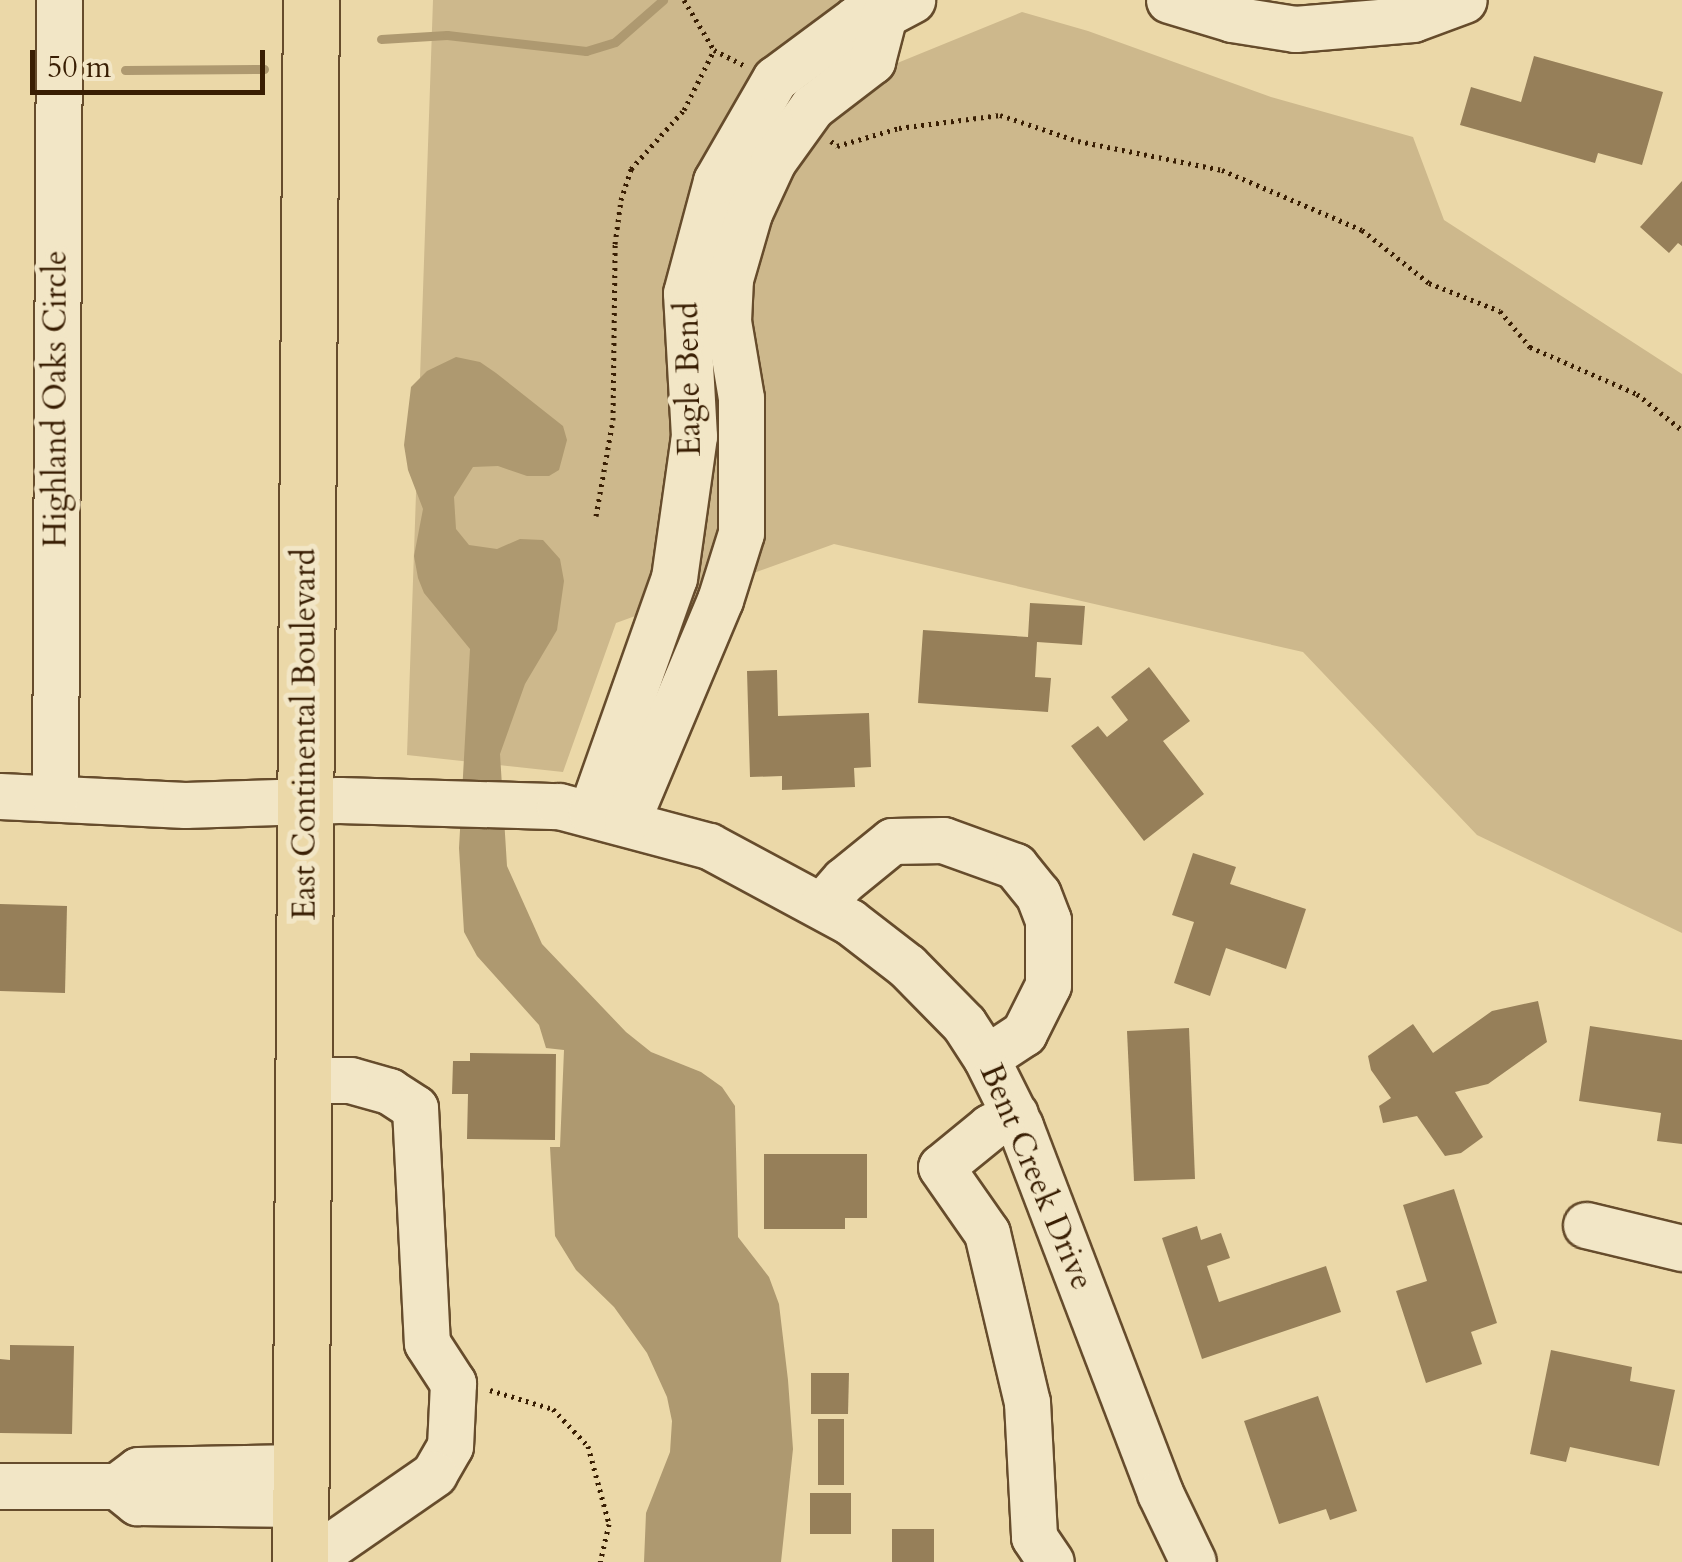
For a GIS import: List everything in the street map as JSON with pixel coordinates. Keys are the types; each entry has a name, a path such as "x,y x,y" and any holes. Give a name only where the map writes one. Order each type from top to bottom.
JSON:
{"main road":[{"name":"East Continental Boulevard","path":"312,0 299,1486 312,1560"}],"street":[{"name":"Highland Oaks Circle","path":"54,798 59,0"},
{"path":"1169,0 1232,19 1295,28 1413,19 1464,0"},
{"name":"Eagle Bend","path":"609,816 684,531 694,436 686,293 716,180 769,87 798,58 856,19 898,8"},
{"name":"Eagle Bend","path":"609,816 720,600 741,533 742,398 728,321 730,279 749,214 772,161 804,117 838,83 872,60 898,8"},
{"name":"Bent Creek Drive","path":"0,796 302,804 339,800 528,804 609,816 709,846 822,905 907,966 964,1024 986,1058 1015,1114 1160,1493 1193,1562"},
{"path":"822,905 844,880 892,841 943,840 1015,866 1038,894 1048,920 1048,985 1024,1033 986,1058"},
{"path":"303,1080 350,1080 389,1091 415,1108 426,1342 452,1383 450,1446 434,1474 312,1560"},
{"path":"1015,1114 990,1126 942,1167 987,1232 1027,1402 1034,1537 1051,1562"},
{"path":"1586,1225 1682,1248"},
{"path":"0,1486 117,1486 138,1470 299,1486"}],"path":[{"path":"684,0 714,50 744,65 769,87"},
{"path":"596,516 612,420 615,244 622,200 631,169 684,110 714,50"},
{"path":"804,117 837,146 899,128 1000,115 1034,123 1078,141 1222,170 1362,230 1429,283 1500,311 1530,347 1636,394 1682,430"},
{"path":"452,1383 511,1394 553,1409 588,1446 609,1524 600,1562"}],"shaded area":[{"path":"433,0 866,0 890,66 1022,12 1088,31 1271,97 1413,137 1444,220 1682,374 1682,933 1477,835 1303,652 834,544 616,623 563,772 407,755"},
{"path":"456,357 480,362 496,373 563,426 567,440 559,470 549,476 527,476 498,466 473,467 454,497 456,529 469,545 497,549 520,539 543,540 560,559 564,581 557,630 525,684 500,754 507,866 542,944 626,1032 651,1052 701,1072 722,1087 735,1106 738,1237 769,1277 779,1304 788,1380 793,1449 781,1562 644,1562 646,1513 670,1452 672,1421 667,1397 647,1353 614,1307 576,1270 555,1236 550,1147 560,1147 564,1050 546,1048 539,1025 477,956 464,932 459,848 470,649 424,593 418,578 414,556 423,509 408,470 404,445 411,387 427,371"}],"building":[{"path":"1534,56 1663,92 1642,165 1598,153 1595,163 1460,125 1471,87 1521,102"},
{"path":"1682,181 1682,246 1678,243 1669,253 1640,227"},
{"path":"1030,603 1085,606 1082,645 1037,642 1035,677 1051,678 1048,712 918,703 923,630 1028,637"},
{"path":"1149,667 1190,721 1163,741 1204,794 1144,841 1071,746 1098,726 1107,737 1128,720 1111,697"},
{"path":"777,670 778,716 869,713 871,767 854,768 855,787 782,790 782,776 750,777 747,671"},
{"path":"1193,853 1236,867 1230,884 1306,909 1286,969 1226,948 1210,996 1174,983 1194,922 1172,915"},
{"path":"0,904 67,906 65,993 0,991"},
{"path":"1538,1001 1547,1042 1488,1084 1455,1092 1483,1137 1461,1153 1445,1156 1417,1116 1383,1123 1379,1106 1391,1098 1371,1070 1368,1056 1413,1024 1433,1053 1492,1011"},
{"path":"1590,1026 1682,1040 1682,1144 1657,1141 1661,1113 1579,1101"},
{"path":"1189,1028 1195,1179 1134,1181 1127,1031"},
{"path":"470,1053 556,1054 555,1140 467,1139 468,1094 452,1094 453,1061 470,1061"},
{"path":"764,1154 867,1154 867,1218 845,1218 845,1229 764,1229"},
{"path":"1454,1189 1497,1323 1471,1332 1482,1364 1426,1383 1396,1291 1427,1281 1403,1205"},
{"path":"1197,1226 1201,1240 1221,1233 1230,1258 1207,1266 1219,1302 1326,1266 1341,1312 1202,1359 1162,1238"},
{"path":"10,1345 74,1346 72,1434 0,1433 0,1359 10,1360"},
{"path":"1551,1350 1632,1367 1630,1381 1675,1390 1659,1466 1570,1447 1566,1462 1530,1454"},
{"path":"811,1373 849,1373 848,1414 811,1414"},
{"path":"1318,1396 1357,1511 1330,1520 1326,1509 1279,1524 1244,1421"},
{"path":"818,1419 844,1419 844,1485 818,1485"},
{"path":"810,1493 851,1493 851,1534 810,1534"},
{"path":"892,1529 934,1529 934,1562 892,1562"}],"waterway":[{"path":"381,39 447,35 586,51 615,42 663,0"},
{"path":"125,70 264,69"}]}
